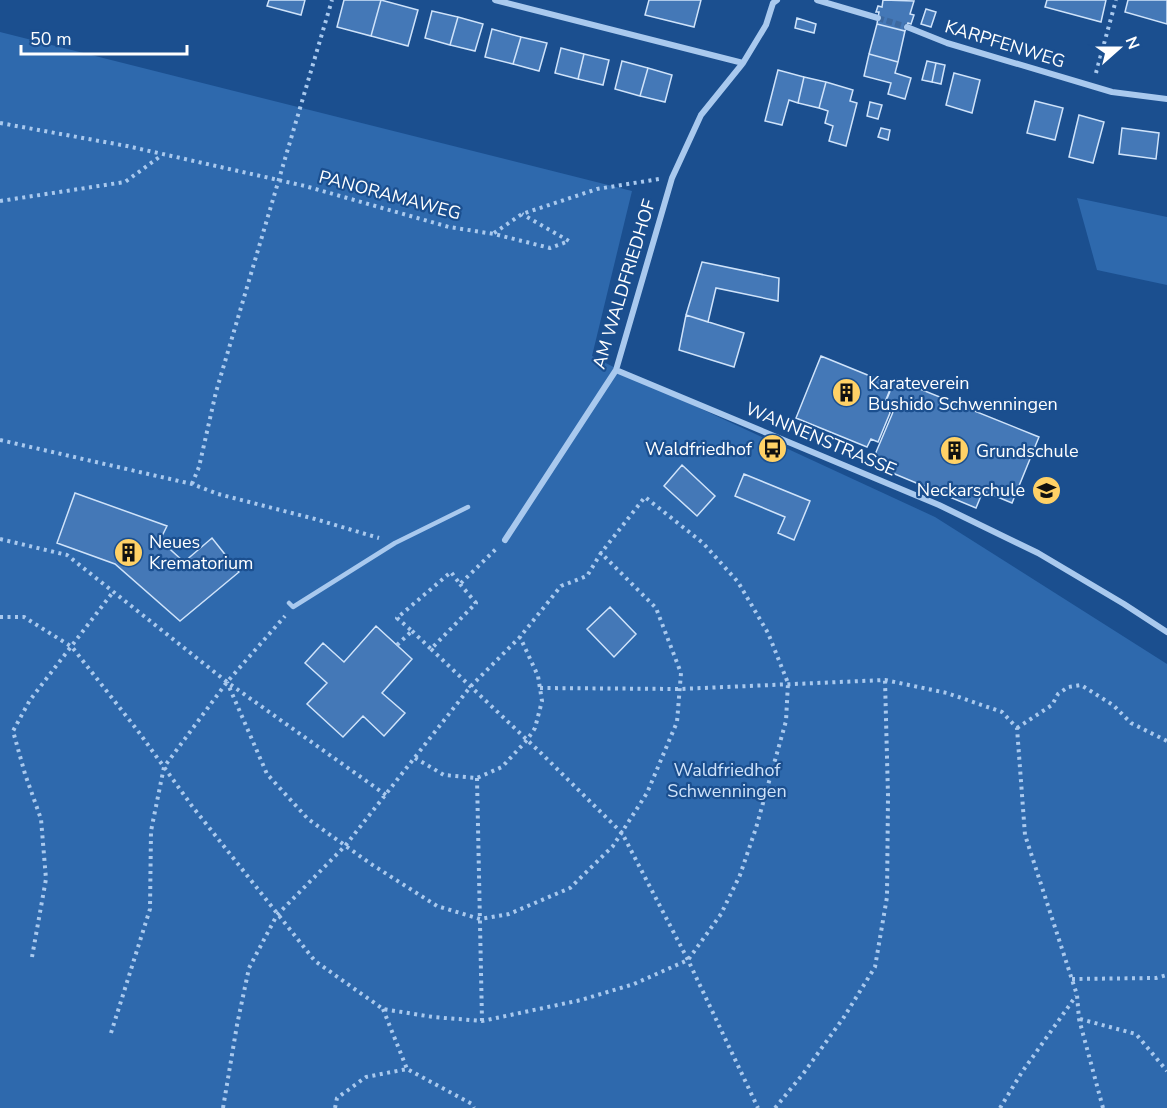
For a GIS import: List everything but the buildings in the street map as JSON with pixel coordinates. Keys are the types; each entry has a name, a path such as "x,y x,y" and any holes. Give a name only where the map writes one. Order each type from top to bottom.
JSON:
{"street":[{"path":"495,0 742,63"},
{"name":"AM WALDFRIEDHOF","path":"505,540 616,370 672,178 701,115 742,63 766,26 773,3 777,0"},
{"path":"817,0 878,18"},
{"name":"KARPFENWEG","path":"907,27 947,43 1112,92 1167,99"},
{"name":"WANNENSTRASSE","path":"616,370 949,510 1038,553 1167,632"}],"lane":[{"path":"291,605 396,543 468,507"}],"path":[{"path":"192,484 199,467 216,392 332,0"},
{"path":"1092,86 1116,0"},
{"name":"PANORAMAWEG","path":"0,123 127,146 385,207 449,227 494,234 550,248 569,241 522,214"},
{"path":"0,201 124,182 162,155"},
{"path":"494,234 522,214 597,189 672,178"},
{"path":"0,440 192,484 218,494 396,543"},
{"path":"0,617 24,617 72,646 192,806 277,915 315,962 383,1009 433,1017 482,1021 592,997 634,984 688,960 721,914 740,875 756,828 786,721 788,683 768,633 738,582 703,543 645,497 601,553 588,576 561,586 520,637 471,686 345,846 277,915 249,968 223,1108"},
{"path":"0,539 67,555 227,682 386,795"},
{"path":"460,584 505,540"},
{"path":"227,682 267,774 308,819 437,906 480,919 509,914 570,888 613,846 647,793 677,722 681,673 656,608 601,553"},
{"path":"431,649 477,603 451,572 397,618 471,686 621,833 688,960 758,1108"},
{"path":"32,957 46,879 41,819 13,731 30,700 113,592"},
{"path":"111,1034 150,909 151,831 164,767 227,682 291,605"},
{"path":"397,645 412,631"},
{"path":"415,758 444,775 477,778 502,767 527,740 535,728 542,701 538,676 520,637"},
{"path":"540,688 680,689 885,680 947,693 1002,712 1017,728 1024,835 1077,995 1079,1019 1103,1108"},
{"path":"774,1108 817,1055 875,968 887,897 888,796 885,680"},
{"path":"1017,728 1052,705 1058,694 1068,687 1081,684 1113,705 1131,723 1167,741"},
{"path":"477,778 482,1021"},
{"path":"1072,979 1156,978 1167,975"},
{"path":"1000,1108 1022,1072 1077,995"},
{"path":"383,1009 407,1069"},
{"path":"1079,1019 1136,1034 1167,1071"},
{"path":"335,1108 337,1098 366,1077 407,1069 472,1104 474,1108"}],"green space":[{"name":"Waldfriedhof Schwenningen","path":"0,32 632,191 592,356 641,381 935,517 1167,664 1167,1108 0,1108"},
{"path":"1077,198 1167,217 1167,285 1097,270"}],"tunnel":[{"path":"878,18 907,27"}],"place":[{"name":"Karateverein Bushido Schwenningen","path":"847,393"},
{"name":"Waldfriedhof","path":"773,449"},
{"name":"Grundschule","path":"955,451"},
{"name":"Neckarschule","path":"1046,490"},
{"name":"Neues Krematorium","path":"128,552"}]}
